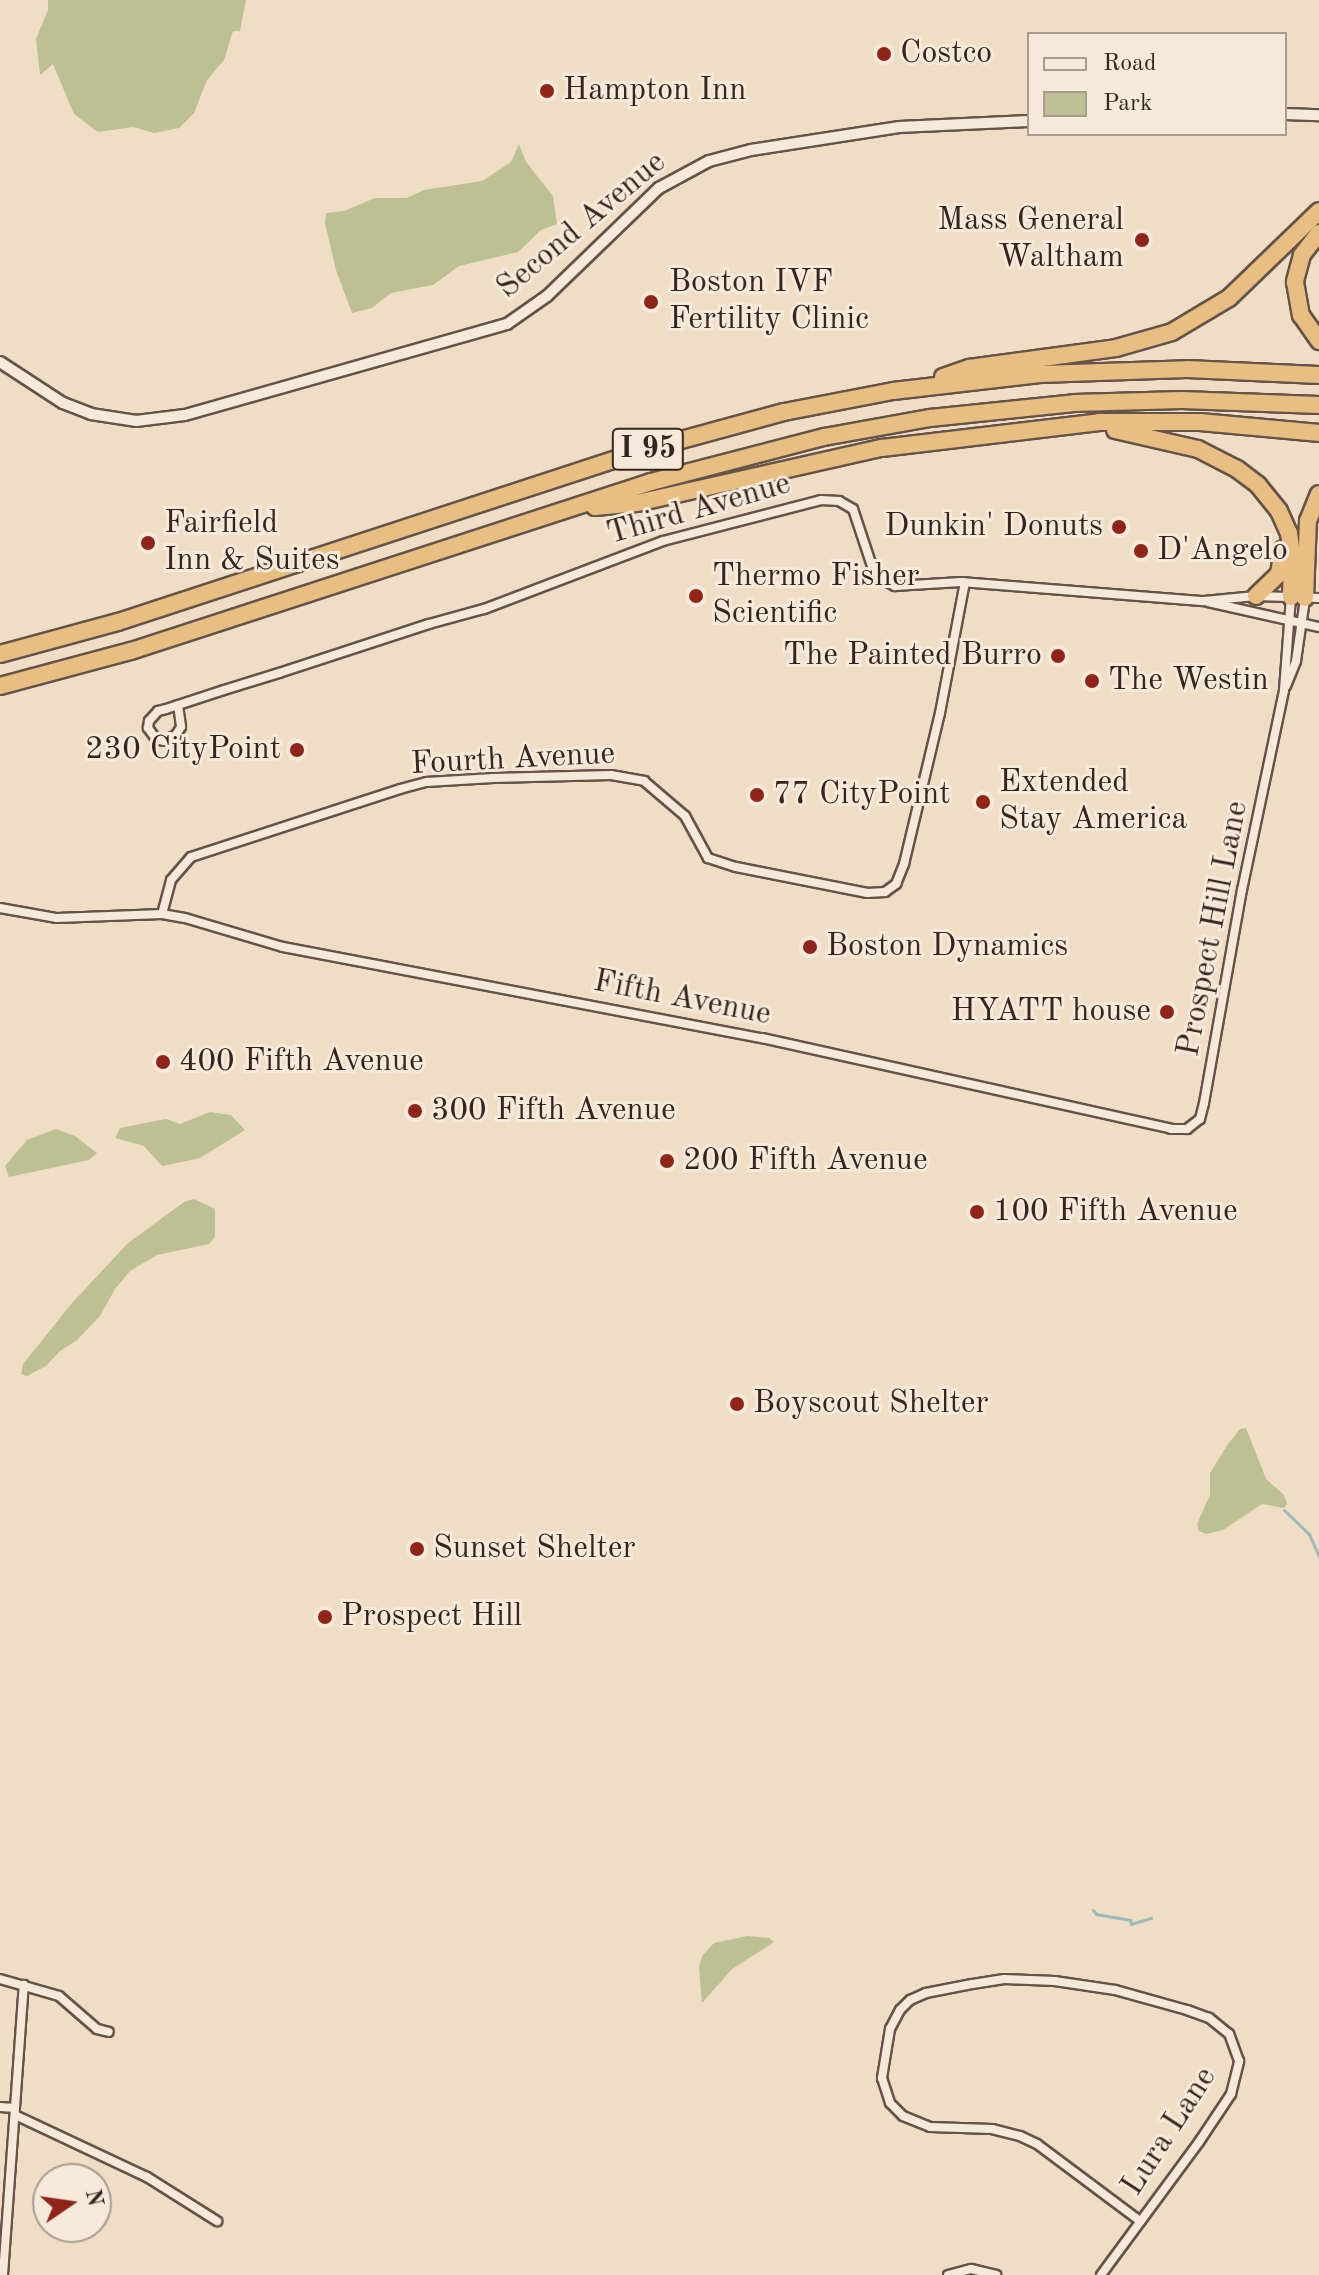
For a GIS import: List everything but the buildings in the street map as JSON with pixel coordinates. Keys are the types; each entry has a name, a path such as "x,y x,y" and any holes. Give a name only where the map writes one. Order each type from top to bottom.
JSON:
{"highway":[{"path":"907,389 969,368 1116,348 1172,332 1229,298 1319,211"},
{"path":"1319,233 1302,255 1295,282 1301,315 1319,341"},
{"name":"I 95","path":"0,654 118,622 677,440 784,412 907,389 1015,376 1113,370 1224,369 1319,375"},
{"name":"I 95","path":"0,686 131,651 558,512 754,453 930,418 1037,406 1145,400 1319,405"},
{"path":"558,512 637,503 882,448 1099,422 1183,421 1319,433"},
{"path":"1065,426 1129,431 1173,441 1214,456 1251,479 1275,505 1289,533 1305,598"},
{"path":"1251,479 1276,522 1283,551 1279,574 1256,596"},
{"path":"1305,598 1310,516 1319,494"},
{"path":"1307,542 1319,564"}],"street":[{"path":"1287,114 1319,113"},
{"name":"Second Avenue","path":"0,362 63,403 91,414 136,421 185,415 507,324 547,296 659,188 709,161 751,150 899,127 1027,121"},
{"name":"Third Avenue","path":"178,705 181,727 176,735 164,741 156,739 148,728 152,716 178,705 484,609 663,541 815,501 839,501 853,509 872,568 884,582 899,587 965,582 1204,601 1319,627"},
{"name":"Fourth Avenue","path":"162,914 171,880 183,862 199,854 427,782 493,778 611,775 644,781 680,811 708,858 736,867 867,893 885,892 896,884 904,864 940,713 965,582"},
{"name":"Third Avenue","path":"1204,601 1256,596 1305,598"},
{"name":"Prospect Hill Lane","path":"1192,1126 1200,1119 1204,1103 1242,890 1284,690 1290,622 1305,598"},
{"name":"Prospect Hill Lane","path":"1284,690 1295,667 1305,598"},
{"name":"Fifth Avenue","path":"0,908 57,918 162,914 210,923 283,947 762,1038 1171,1129 1192,1126"},
{"path":"0,1979 59,1996 97,2029 109,2032"},
{"name":"Lura Lane","path":"1101,2275 1140,2221 1231,2094 1239,2061 1229,2034 1209,2018 1187,2010 1115,1990 1055,1981 1004,1979 972,1984 926,1993 910,2000 900,2010 890,2029 882,2078 890,2103 903,2116 930,2127 992,2129 1020,2136 1037,2144 1140,2221"},
{"path":"3,2275 5,2176 15,2112 24,1985"},
{"path":"0,2107 147,2177 217,2221"},
{"path":"948,2275 971,2269 996,2275"}],"green space":[{"path":"48,0 246,0 240,31 233,31 224,60 207,80 194,113 179,128 154,133 133,127 98,132 74,114 53,64 40,75 36,39 48,10"},
{"path":"519,144 526,162 553,196 557,224 541,230 518,252 459,266 433,285 391,293 372,308 352,313 336,270 325,223 326,213 344,211 375,198 407,198 424,190 482,181 511,162"},
{"path":"210,1112 231,1115 245,1130 200,1158 162,1166 144,1146 115,1138 120,1128 166,1119 180,1124"},
{"path":"56,1129 75,1136 97,1153 89,1160 9,1177 5,1166 27,1140"},
{"path":"194,1199 215,1209 215,1237 209,1244 157,1255 130,1271 115,1289 100,1316 77,1340 60,1351 46,1366 27,1376 21,1374 23,1364 73,1302 127,1244 184,1202"},
{"path":"1246,1428 1266,1479 1284,1495 1287,1504 1284,1508 1262,1504 1223,1530 1206,1534 1199,1531 1197,1524 1210,1495 1210,1473 1240,1429"},
{"path":"747,1936 769,1938 774,1942 732,1969 702,2003 699,1967 702,1956 714,1943"}],"waterway":[{"path":"1284,1510 1309,1534 1319,1556"},
{"path":"1093,1910 1096,1914 1130,1920 1131,1924 1151,1918"}],"place":[{"name":"Costco","path":"884,54"},
{"name":"Hampton Inn","path":"547,91"},
{"name":"Mass General Waltham","path":"1142,240"},
{"name":"Boston IVF Fertility Clinic","path":"651,302"},
{"name":"Dunkin' Donuts","path":"1119,527"},
{"name":"Fairfield Inn & Suites","path":"148,543"},
{"name":"D'Angelo","path":"1141,551"},
{"name":"Thermo Fisher Scientific","path":"696,596"},
{"name":"The Painted Burro","path":"1058,656"},
{"name":"The Westin","path":"1092,681"},
{"name":"230 CityPoint","path":"297,750"},
{"name":"77 CityPoint","path":"757,795"},
{"name":"Extended Stay America","path":"983,802"},
{"name":"Boston Dynamics","path":"810,947"},
{"name":"HYATT house","path":"1167,1012"},
{"name":"400 Fifth Avenue","path":"163,1062"},
{"name":"300 Fifth Avenue","path":"415,1111"},
{"name":"200 Fifth Avenue","path":"667,1161"},
{"name":"100 Fifth Avenue","path":"977,1212"},
{"name":"Boyscout Shelter","path":"737,1404"},
{"name":"Sunset Shelter","path":"417,1549"},
{"name":"Prospect Hill","path":"325,1617"}]}
